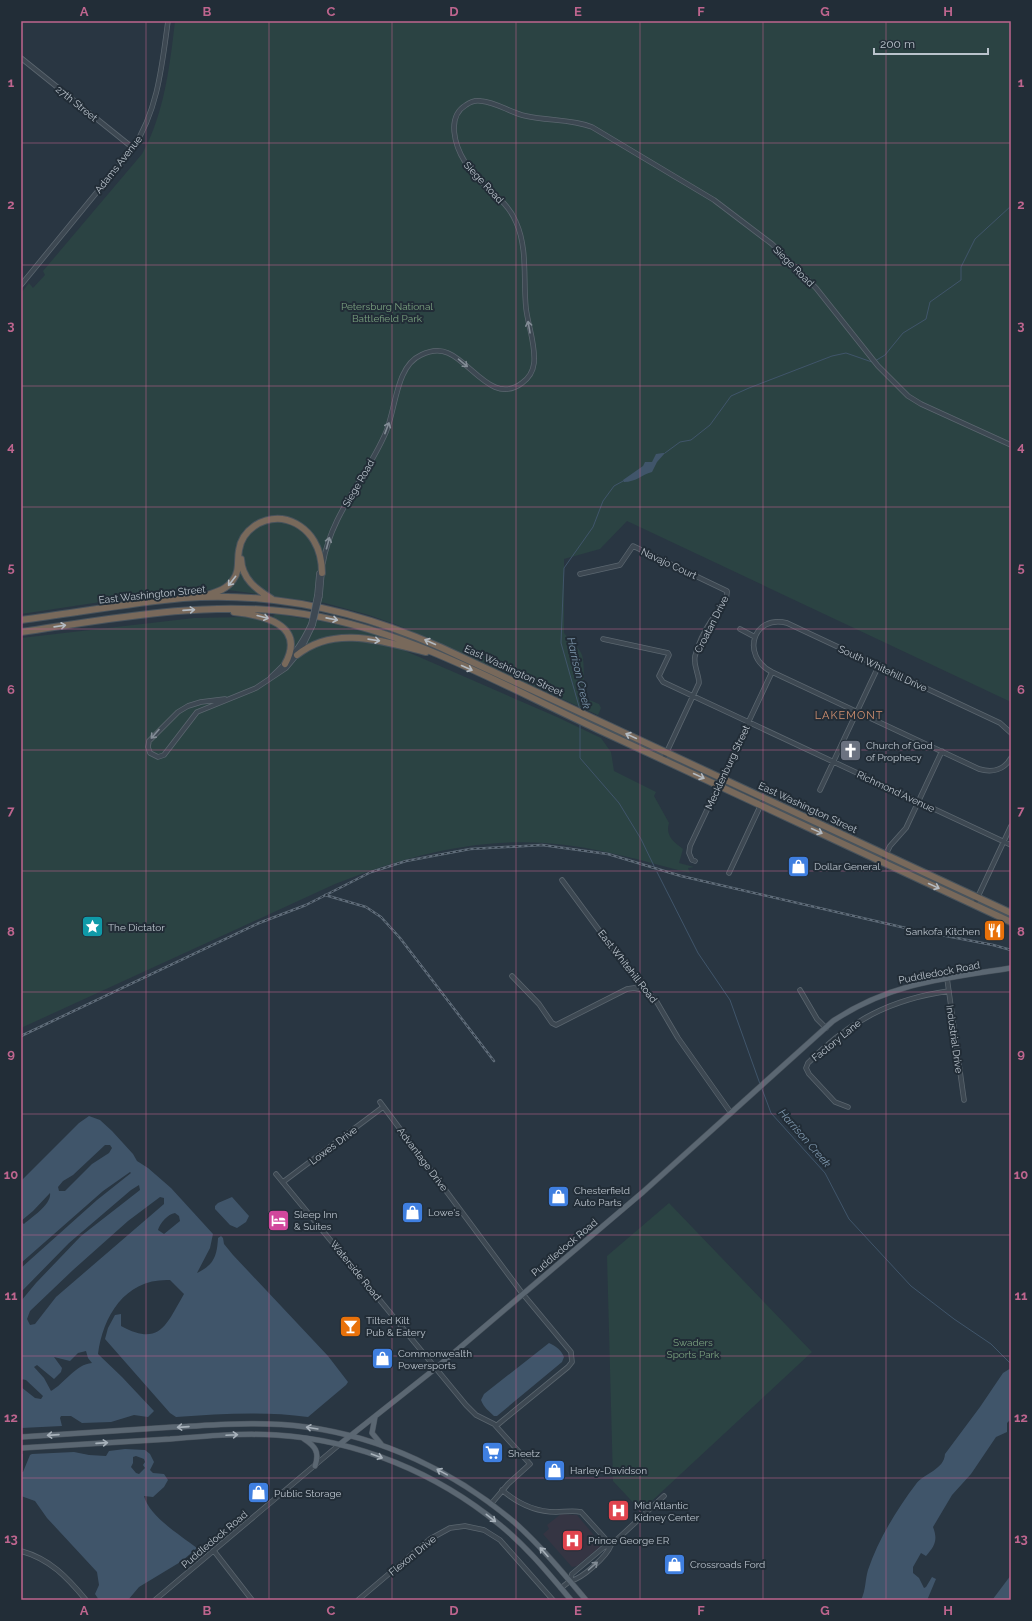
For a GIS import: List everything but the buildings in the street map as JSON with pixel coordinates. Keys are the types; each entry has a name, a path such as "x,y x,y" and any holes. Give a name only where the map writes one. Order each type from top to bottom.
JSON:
{"highway":[{"path":"199,598 219,591 231,583 237,573 238,552 243,539 257,525 269,520 288,520 306,531 313,540 319,552 320,573"},
{"path":"273,600 251,584 241,564 244,543 257,528 277,522 289,524 300,529 313,546 320,573"},
{"name":"East Washington Street","path":"21,620 164,601 199,598 273,600 330,609 394,628 440,647 886,854 1011,914"},
{"path":"210,608 257,615 279,623 286,630 290,641 290,653 285,664"},
{"name":"East Washington Street","path":"21,632 158,613 210,608 266,610 333,619 384,633 443,657 1011,922"},
{"path":"297,655 319,642 350,638 386,642 443,657"}],"main road":[{"name":"Puddledock Road","path":"340,1444 436,1368 522,1293 648,1188 826,1028 852,1009 905,986 1011,968"},
{"path":"375,1417 372,1433 376,1440 383,1446"},
{"path":"21,1437 246,1423 305,1427 350,1436 383,1446 432,1467 469,1488 526,1533 586,1600"},
{"path":"21,1448 241,1434 303,1438 340,1444 372,1454 410,1469 460,1496 491,1518 512,1536 571,1600"},
{"path":"303,1438 316,1450 318,1457 315,1466"}],"street":[{"name":"Adams Avenue","path":"21,285 133,148 144,131 152,111 163,56 168,21"},
{"name":"27th Street","path":"21,58 133,148"},
{"name":"Siege Road","path":"225,699 201,702 184,708 149,741 148,747 150,753 158,757 164,755 192,716 225,699 246,692 265,682 282,672 297,655 312,624 319,596 320,573 332,529 383,438 404,372 411,361 422,354 432,351 448,353 458,358 488,384 500,389 510,389 518,386 528,378 532,370 534,351 525,300 524,249 518,227 509,209 465,162 455,137 454,126 456,116 467,104 477,101 486,102 527,116 574,121 592,127 714,200 760,234 789,259 816,288 878,366 908,396 921,404 1011,445"},
{"name":"Navajo Court","path":"580,574 620,565 633,546 721,587"},
{"name":"Croatan Drive","path":"694,696 699,678 695,664 695,654 710,623 721,609 728,594 726,590 721,587"},
{"name":"South Whitehill Drive","path":"755,637 764,626 774,622 782,622 1000,723 1011,733"},
{"name":"Siege Road","path":"265,682 285,664 301,644 312,624"},
{"path":"740,629 755,637 753,648 756,658 762,666 772,672 979,769 988,771 1002,767 1011,758"},
{"name":"Richmond Avenue","path":"603,639 668,653 669,655 660,679 748,722 1011,845"},
{"path":"820,790 879,666"},
{"name":"Mecklenburg Street","path":"695,861 692,860 690,856 690,846 772,672"},
{"path":"663,760 694,696"},
{"path":"184,708 191,710 192,716"},
{"path":"882,862 893,841 906,828 942,752"},
{"path":"729,873 764,798"},
{"path":"974,905 1011,826"},
{"name":"East Whitehill Road","path":"562,880 644,991 654,999 678,1038 731,1113"},
{"path":"512,976 523,985 552,1023 556,1025 627,989 634,988 644,991"},
{"name":"Industrial Drive","path":"947,978 964,1100"},
{"path":"800,990 817,1020 826,1028"},
{"name":"Factory Lane","path":"848,1107 835,1102 809,1074 806,1068 808,1063 844,1031 869,1015 916,997 949,991"},
{"name":"Advantage Drive","path":"380,1102 522,1293 571,1352 573,1357 568,1367 496,1426"},
{"name":"Lowes Drive","path":"283,1182 384,1107"},
{"name":"Waterside Road","path":"276,1174 476,1415 496,1426 530,1464 502,1490"},
{"name":"Puddledock Road","path":"155,1600 340,1444"},
{"path":"491,1504 502,1490 511,1498 534,1508 546,1511 580,1512 611,1545"},
{"path":"570,1581 572,1574 604,1547 611,1545 664,1496"},
{"name":"Flexon Drive","path":"358,1600 430,1539 444,1531 458,1527 472,1527 484,1530 496,1536 553,1600"},
{"path":"561,1588 570,1581 577,1580 609,1552 611,1545"},
{"path":"21,1551 39,1557 55,1567 86,1600"},
{"path":"214,1551 252,1600"}],"shaded area":[{"path":"665,453 657,462 652,472 632,481 624,482 623,480 643,466 645,462 652,462 656,454"},
{"path":"89,1116 100,1120 133,1154 137,1161 148,1168 171,1188 213,1234 210,1248 197,1273 207,1267 214,1259 217,1250 218,1238 221,1236 224,1244 233,1255 328,1356 348,1382 346,1385 308,1417 275,1414 226,1414 176,1417 170,1413 105,1339 108,1328 115,1315 121,1314 121,1326 134,1332 145,1334 160,1330 166,1323 184,1294 170,1280 154,1281 141,1285 129,1292 119,1302 111,1313 105,1326 98,1354 154,1411 148,1417 134,1415 111,1422 82,1423 71,1416 61,1416 62,1426 21,1428 21,1387 35,1398 41,1399 43,1396 26,1380 21,1379 21,1301 81,1236 140,1190 139,1185 131,1190 69,1243 21,1292 21,1268 97,1200 131,1173 130,1172 103,1191 21,1263 21,1222 24,1224 45,1206 50,1197 50,1193 21,1221 21,1181 79,1123","holes":["105,1145 110,1145 112,1148 109,1153 92,1164 65,1191 59,1191 58,1187 63,1181 73,1175","160,1197 164,1198 164,1204 56,1297 35,1324 30,1325 27,1319 30,1311 128,1221","175,1213 179,1216 180,1221 164,1234 158,1230 165,1219","86,1351 88,1358 92,1363 86,1364 75,1370 51,1391 44,1378 34,1367 37,1365 54,1379 61,1372 62,1368 54,1357 70,1361 78,1353"]},
{"path":"232,1197 249,1216 246,1222 237,1228 230,1225 215,1209 215,1206 218,1203"},
{"path":"549,1343 561,1352 564,1357 562,1362 497,1416 494,1416 482,1403 481,1400 484,1394"},
{"path":"1011,1368 1011,1419 1007,1423 1007,1432 996,1437 971,1474 952,1495 933,1527 935,1543 932,1549 926,1556 921,1553 913,1567 913,1573 919,1578 924,1588 932,1577 936,1579 927,1600 861,1600 868,1570 877,1547 902,1504 916,1484 941,1464 945,1454 1003,1373"},
{"path":"125,1449 145,1450 150,1454 154,1462 150,1470 153,1473 164,1474 168,1480 164,1487 153,1497 144,1496 147,1503 158,1518 197,1548 182,1561 139,1587 128,1600 99,1600 95,1594 99,1585 97,1572 47,1518 35,1501 21,1496 21,1454 23,1454 23,1472 30,1455 32,1454 74,1452 106,1456 109,1451","holes":["136,1456 144,1459 145,1462 143,1465 145,1468 139,1474 136,1473 131,1467 133,1457"]},
{"name":"Prince George ER","path":"561,1514 577,1515 602,1545 577,1566 572,1567 543,1534 549,1529 547,1525"},
{"path":"1011,1575 1011,1600 991,1600 993,1599"}],"green space":[{"name":"Petersburg National Battlefield Park","path":"175,21 1011,21 1011,702 627,521 600,549 564,559 564,633 581,652 584,665 585,693 587,699 599,704 601,708 598,715 397,625 369,615 325,603 221,589 167,592 21,614 21,293 29,283 33,288 45,275 43,271 142,154 150,139 161,106 171,55"},
{"path":"276,614 325,622 389,638 394,646 557,717 601,738 611,752 614,771 656,792 654,796 669,823 669,835 683,849 679,863 694,867 688,868 690,873 582,847 518,842 464,847 412,858 360,874 335,884 21,1028 21,638 194,618 244,617 274,619 273,616"},
{"name":"Swaders Sports Park","path":"669,1203 812,1352 641,1511 613,1481 607,1256"}],"waterway":[{"path":"875,361 885,355 903,333 926,319 930,302 961,280 961,267 975,239 1011,206"},
{"path":"665,453 680,442 691,440 710,425 731,396 749,388 832,356 846,353 872,362"},
{"name":"Harrison Creek","path":"580,710 561,643 564,568 593,527 603,501 614,486 625,480"},
{"name":"Harrison Creek","path":"580,725 580,758 619,803 641,839 654,866"},
{"name":"Harrison Creek","path":"657,872 698,953 730,1000 760,1084"},
{"name":"Harrison Creek","path":"762,1089 771,1113 825,1173 849,1219 911,1286 954,1319 991,1344 1011,1364"}],"railway":[{"path":"21,1036 259,923 306,905 371,872 406,861 470,849 542,845 608,854 681,876 910,929 993,945 1011,950"},
{"path":"325,895 366,907 381,917 400,938 494,1061"}],"place":[{"name":"Church of God of Prophecy","path":"850,751"},
{"name":"Dollar General","path":"799,866"},
{"name":"The Dictator","path":"92,927"},
{"name":"Sankofa Kitchen","path":"995,931"},
{"name":"Chesterfield Auto Parts","path":"559,1196"},
{"name":"Lowe's","path":"413,1212"},
{"name":"Sleep Inn & Suites","path":"278,1220"},
{"name":"Tilted Kilt Pub & Eatery","path":"351,1326"},
{"name":"Commonwealth Powersports","path":"383,1359"},
{"name":"Sheetz","path":"492,1453"},
{"name":"Harley-Davidson","path":"555,1470"},
{"name":"Public Storage","path":"258,1493"},
{"name":"Mid Atlantic Kidney Center","path":"618,1511"},
{"name":"Prince George ER","path":"573,1540"},
{"name":"Crossroads Ford","path":"675,1564"}],"district":[{"name":"LAKEMONT","path":"849,715"}]}
